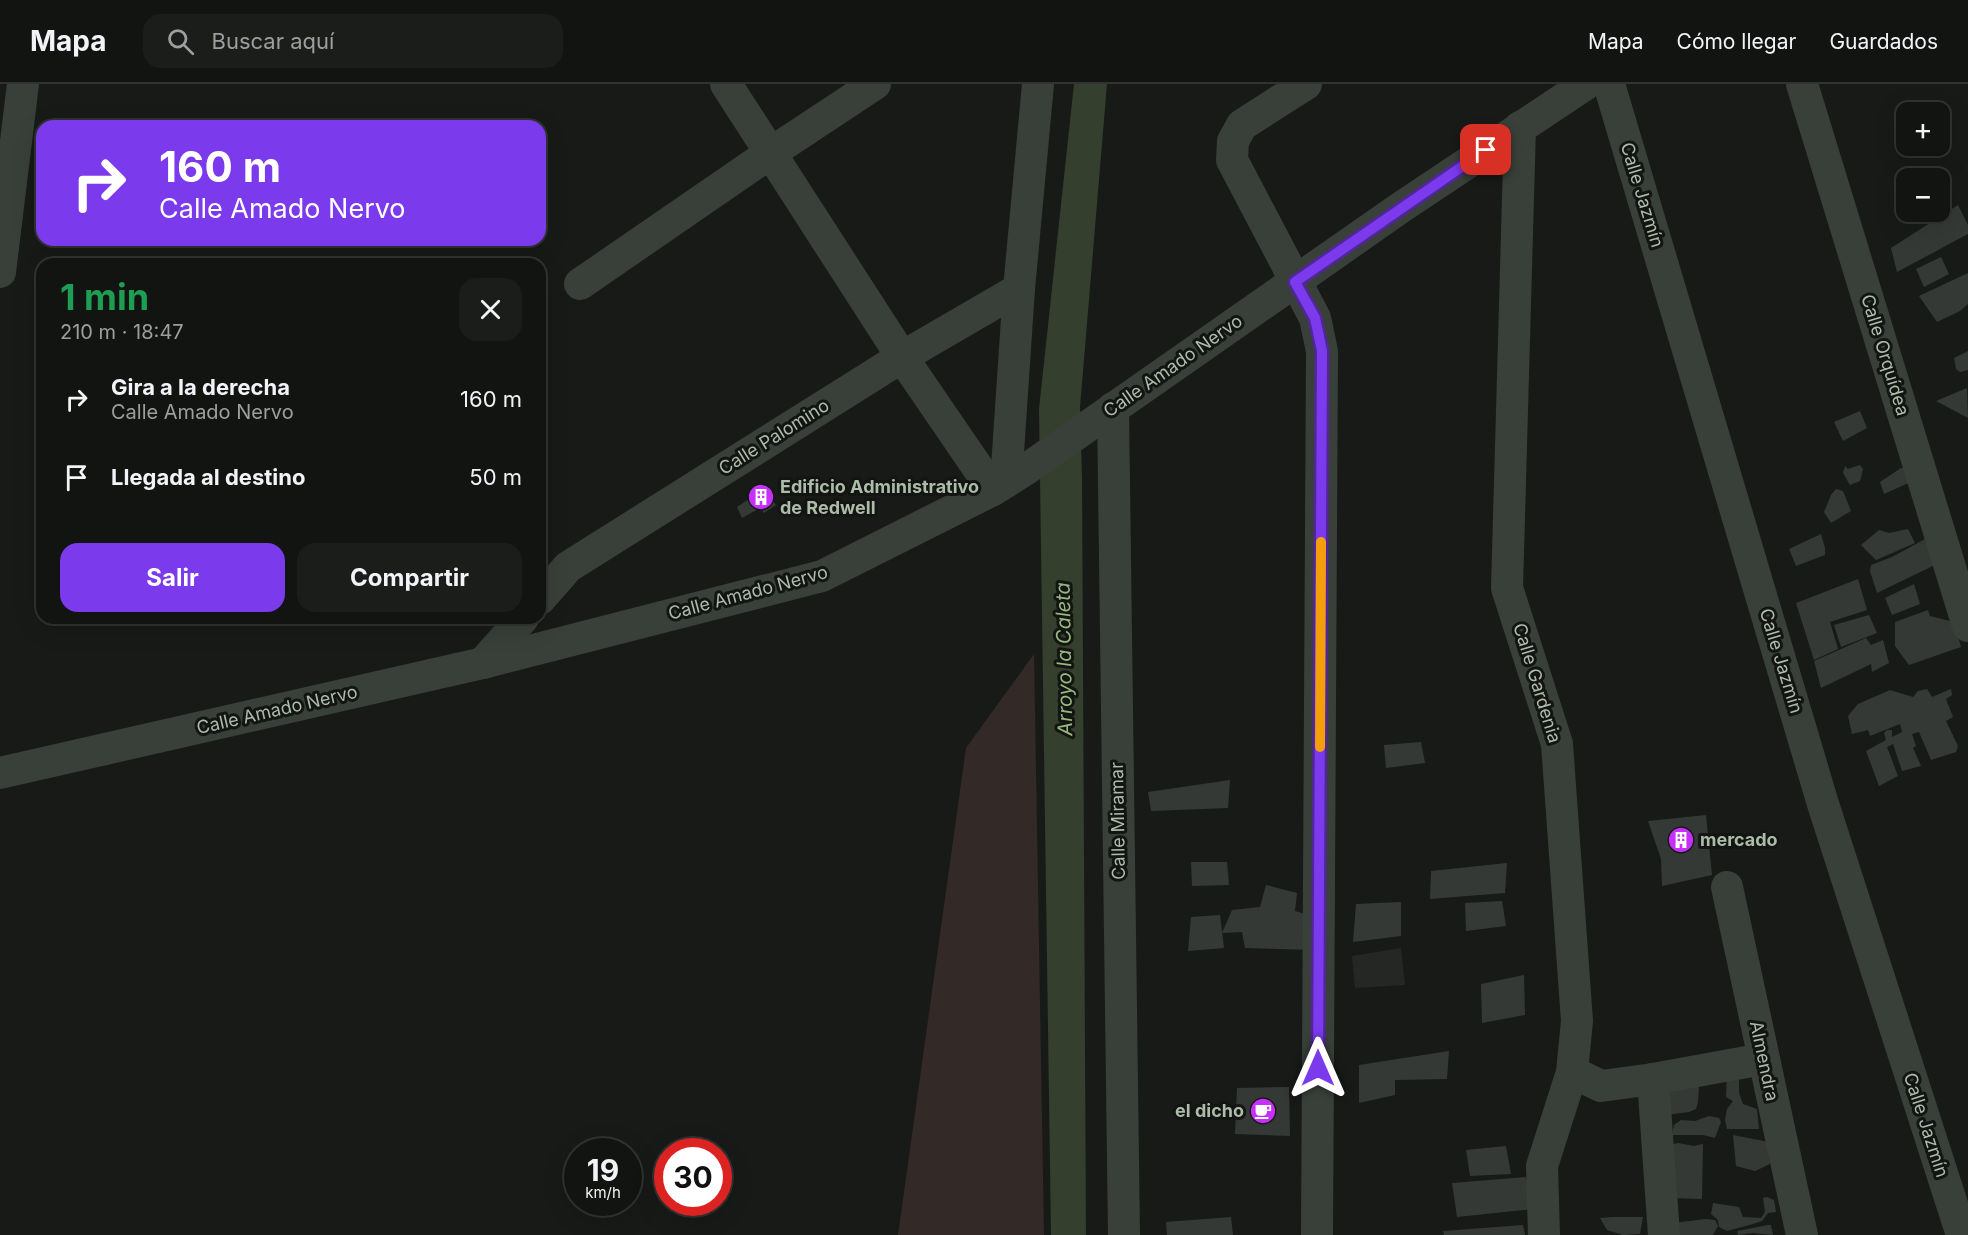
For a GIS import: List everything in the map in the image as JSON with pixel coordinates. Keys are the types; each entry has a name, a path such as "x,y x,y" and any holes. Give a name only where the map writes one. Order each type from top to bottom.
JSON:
{"street":[{"path":"0,272 23,84"},
{"path":"726,84 902,357 1009,480"},
{"path":"580,284 875,84"},
{"path":"1009,480 1019,289 1038,84"},
{"path":"1306,84 1242,125 1233,141 1232,160 1315,318 1322,351 1317,1235"},
{"name":"Calle Amado Nervo","path":"0,773 483,663 822,576 1009,480 1520,127 1586,84"},
{"name":"Calle Jazmín","path":"1609,84 1823,804 1962,1235"},
{"name":"Calle Orquídea","path":"1803,84 1968,626"},
{"name":"Calle Gardenia","path":"1520,127 1507,588 1557,744 1577,1021 1572,1072 1542,1166 1544,1235"},
{"name":"Calle Palomino","path":"546,592 568,567 902,357 1019,289"},
{"name":"Calle Miramar","path":"1113,408 1124,1235"},
{"path":"483,663 518,624"},
{"name":"Almendra","path":"1726,887 1802,1235"},
{"path":"1572,1072 1601,1086 1764,1059"},
{"path":"1653,1079 1664,1235"}],"shaded area":[{"path":"1034,654 1044,1235 898,1235 966,748"},
{"path":"1401,948 1405,985 1355,988 1352,956"}],"water":[{"name":"Arroyo la Caleta","path":"1074,84 1107,84 1080,407 1086,1235 1051,1235 1039,409"}],"building":[{"path":"1958,205 1968,225 1968,234 1897,272 1891,248 1932,222 1950,222 1950,210"},
{"path":"1941,257 1949,274 1924,287 1916,269"},
{"path":"1968,273 1968,304 1960,311 1937,322 1919,296"},
{"path":"1968,351 1968,370 1960,372 1956,369 1954,358"},
{"path":"1967,388 1968,418 1936,401"},
{"path":"1860,411 1867,428 1843,441 1834,422"},
{"path":"1860,465 1863,469 1860,481 1850,485 1843,473 1845,466 1848,469"},
{"path":"1901,468 1912,468 1913,481 1884,494 1880,482"},
{"name":"Edificio Administrativo de Redwell","path":"764,489 776,505 764,513 760,508 742,518 737,507"},
{"path":"1836,489 1843,491 1851,511 1831,523 1824,512"},
{"path":"1908,529 1915,543 1876,560 1861,545 1879,530 1889,533"},
{"path":"1936,533 1943,561 1877,593 1870,571 1871,565 1892,557"},
{"path":"1821,534 1825,555 1796,566 1789,549"},
{"path":"1858,579 1867,610 1830,622 1838,649 1814,660 1796,603"},
{"path":"1914,584 1920,604 1892,615 1885,598"},
{"path":"1928,610 1930,616 1954,622 1961,647 1909,665 1895,646 1895,622"},
{"path":"1869,615 1877,633 1841,647 1834,625"},
{"path":"1866,638 1871,645 1883,640 1889,663 1872,672 1871,664 1821,688 1814,661"},
{"path":"1927,689 1932,697 1951,689 1952,695 1946,699 1953,717 1946,721 1958,746 1956,752 1931,760 1919,732 1912,734 1916,746 1913,748 1921,766 1902,771 1893,744 1887,747 1898,776 1879,786 1866,751 1886,740 1884,733 1887,730 1892,730 1892,737 1902,732 1900,724 1870,736 1868,730 1852,734 1848,716 1858,704 1890,690 1913,697 1918,691"},
{"path":"1421,742 1425,763 1386,768 1384,745"},
{"path":"1230,780 1228,808 1151,811 1148,792"},
{"name":"mercado","path":"1706,815 1712,875 1662,886 1661,859 1648,821"},
{"path":"1191,862 1227,862 1229,885 1192,886"},
{"path":"1507,863 1505,893 1430,899 1431,871"},
{"path":"1266,885 1297,893 1295,911 1312,916 1312,950 1245,948 1242,932 1222,933 1232,910 1260,907"},
{"path":"1502,901 1506,926 1466,931 1465,903"},
{"path":"1401,902 1401,936 1353,942 1356,904"},
{"path":"1220,915 1224,948 1188,951 1191,917"},
{"path":"1524,975 1525,1015 1482,1023 1481,984"},
{"path":"1449,1051 1447,1079 1395,1080 1395,1095 1359,1103 1359,1065"},
{"path":"1727,1074 1739,1078 1739,1093 1743,1104 1757,1109 1759,1129 1727,1129 1725,1120 1727,1109 1733,1101 1726,1097"},
{"path":"1672,1085 1699,1086 1696,1109 1666,1115 1665,1096"},
{"name":"el dicho","path":"1289,1087 1290,1136 1235,1134 1237,1088"},
{"path":"1709,1116 1719,1118 1721,1122 1715,1138 1703,1135 1672,1135 1674,1125 1681,1120 1695,1121"},
{"path":"1733,1135 1769,1142 1770,1164 1755,1171 1736,1166"},
{"path":"1678,1143 1694,1146 1703,1144 1702,1199 1672,1198 1665,1146"},
{"path":"1506,1146 1511,1174 1470,1176 1466,1150"},
{"path":"1526,1177 1534,1209 1457,1217 1452,1183"},
{"path":"1763,1198 1774,1200 1776,1212 1768,1213 1762,1221 1753,1224 1727,1231 1719,1227 1718,1220 1711,1214 1713,1203 1739,1207 1743,1217 1761,1218 1765,1212"},
{"path":"1231,1217 1233,1235 1167,1235 1166,1222"},
{"path":"1643,1217 1640,1234 1623,1235 1607,1230 1600,1218"},
{"path":"1715,1220 1718,1226 1713,1235 1679,1235 1673,1223"},
{"path":"1523,1225 1525,1235 1444,1235 1443,1231"},
{"path":"1771,1225 1773,1235 1753,1233 1738,1235 1737,1231"}],"slow traffic":[{"path":"1320,747 1321,542"}],"place":[{"name":"Edificio Administrativo de Redwell","path":"761,497"},
{"name":"mercado","path":"1681,840"},
{"name":"el dicho","path":"1263,1111"}],"route":[{"path":"1318,1068 1322,351 1315,318 1295,282 1486,150"}]}
